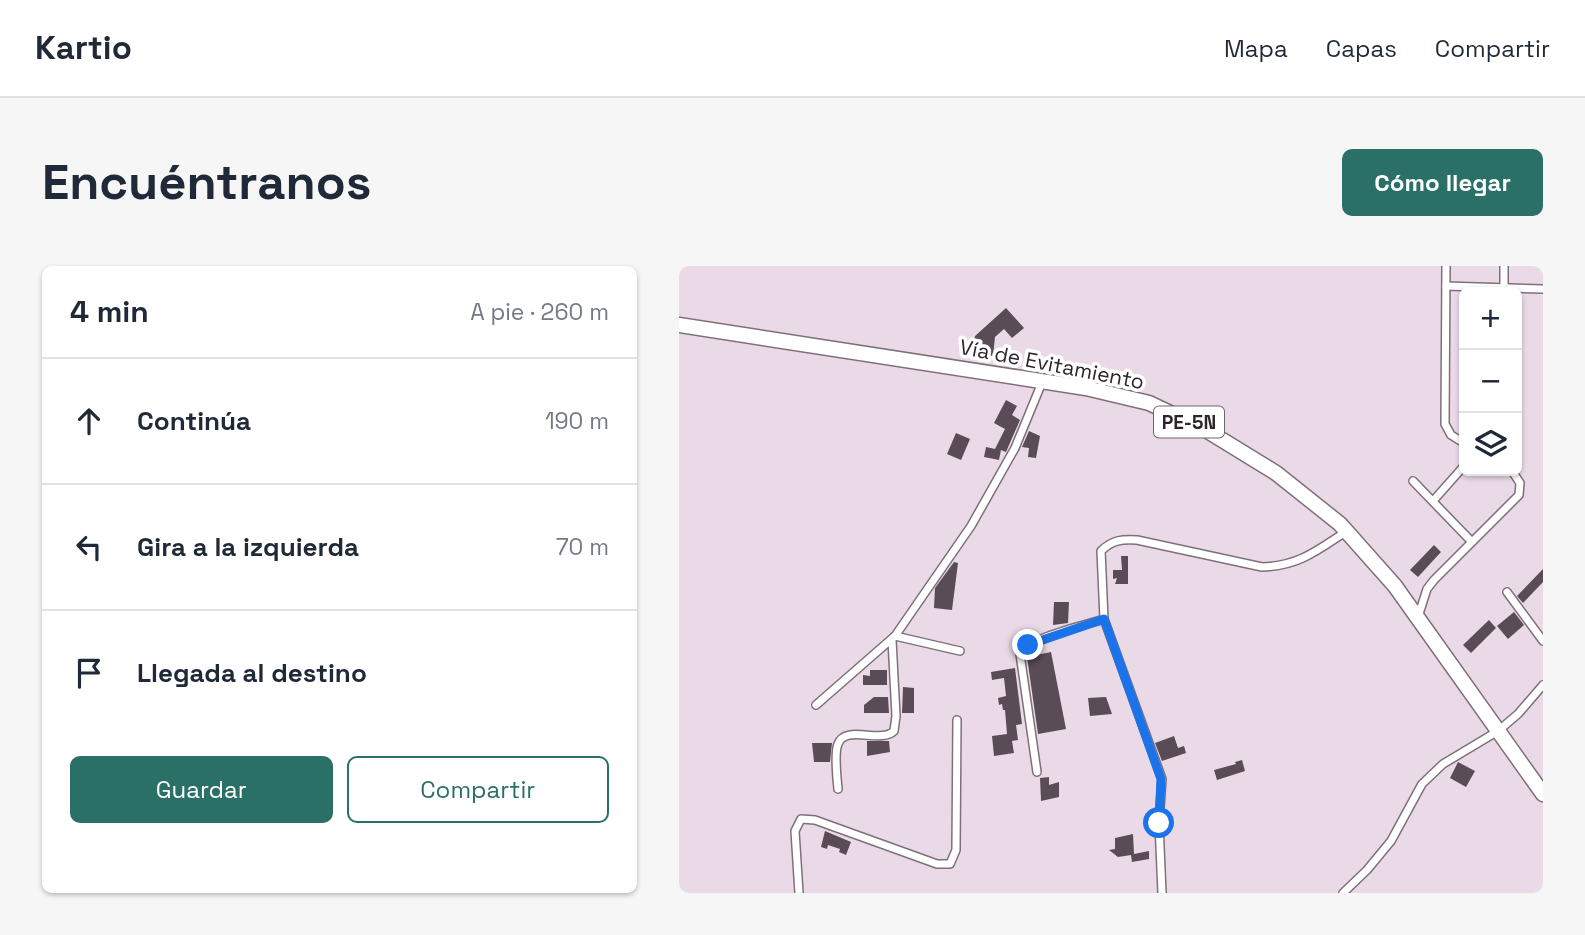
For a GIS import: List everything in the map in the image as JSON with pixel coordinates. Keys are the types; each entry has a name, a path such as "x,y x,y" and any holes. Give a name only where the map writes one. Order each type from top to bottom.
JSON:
{"highway":[{"name":"Vía de Evitamiento","path":"679,325 1043,379 1149,403 1206,430 1276,473 1347,531 1395,586 1543,794"}],"street":[{"path":"1446,266 1445,424 1451,435 1459,440"},
{"path":"1504,266 1504,287"},
{"path":"1446,286 1460,287"},
{"path":"1522,290 1543,289"},
{"path":"816,705 894,638 971,526 1015,448 1043,379"},
{"path":"1433,501 1459,472"},
{"path":"1418,618 1427,589 1471,541 1519,495 1520,483 1515,476"},
{"path":"1413,481 1471,541"},
{"path":"1162,893 1159,823 1161,779 1104,619 1101,551 1117,540 1137,540 1262,567 1282,567 1304,559 1347,531"},
{"path":"1507,592 1543,640"},
{"path":"1037,772 1020,654 1022,649 1037,641 1104,619"},
{"path":"894,638 960,651"},
{"path":"838,789 837,750 842,738 854,734 886,736 894,731 897,716 894,638"},
{"path":"1343,893 1391,841 1422,784 1443,764 1499,732 1543,685"},
{"path":"799,893 795,831 801,819 815,820 937,864 950,864 956,850 957,720"}],"building":[{"path":"1006,308 1024,328 1012,338 1004,329 995,337 993,356 972,353 975,336"},
{"path":"1006,400 1017,406 1012,415 1020,420 1006,452 1001,450 999,460 984,457 986,447 995,449 1005,429 994,423"},
{"path":"1029,431 1040,436 1036,458 1028,457 1029,448 1022,447"},
{"path":"956,433 970,439 961,460 947,454"},
{"path":"1434,545 1441,552 1418,577 1410,570"},
{"path":"1121,556 1128,556 1128,584 1115,584 1117,578 1113,579 1113,570 1122,570"},
{"path":"954,562 958,563 952,610 934,608 935,588"},
{"path":"1543,569 1543,582 1523,603 1517,596"},
{"path":"1054,602 1069,602 1068,623 1053,625"},
{"path":"1514,612 1524,625 1508,639 1497,626"},
{"path":"1489,620 1496,628 1471,653 1463,645"},
{"path":"1051,652 1066,729 1038,734 1027,657"},
{"path":"1015,668 1022,724 1016,725 1018,740 1012,741 1014,753 994,756 992,736 1007,734 1005,710 1002,704 999,705 998,698 1006,696 1004,678 992,680 991,672"},
{"path":"870,670 887,670 887,685 863,685 863,675 870,676"},
{"path":"903,687 914,688 914,713 902,713"},
{"path":"874,697 888,697 889,713 864,713 864,705"},
{"path":"1106,697 1112,714 1090,716 1088,698"},
{"path":"1174,736 1178,748 1184,746 1186,753 1162,761 1155,743"},
{"path":"867,741 889,741 890,752 867,756"},
{"path":"812,743 832,743 830,762 814,762"},
{"path":"1242,760 1245,771 1217,780 1214,770"},
{"path":"1458,762 1475,771 1466,787 1450,778"},
{"path":"1049,777 1049,785 1059,782 1059,797 1041,801 1040,778"},
{"path":"825,831 851,842 846,855 839,852 840,849 828,845 827,849 821,847"},
{"path":"1133,834 1134,854 1149,851 1149,859 1132,862 1131,855 1118,857 1109,850 1115,849 1115,838"}],"route":[{"path":"1028,645 1104,619 1158,766 1162,792 1159,823"}]}
